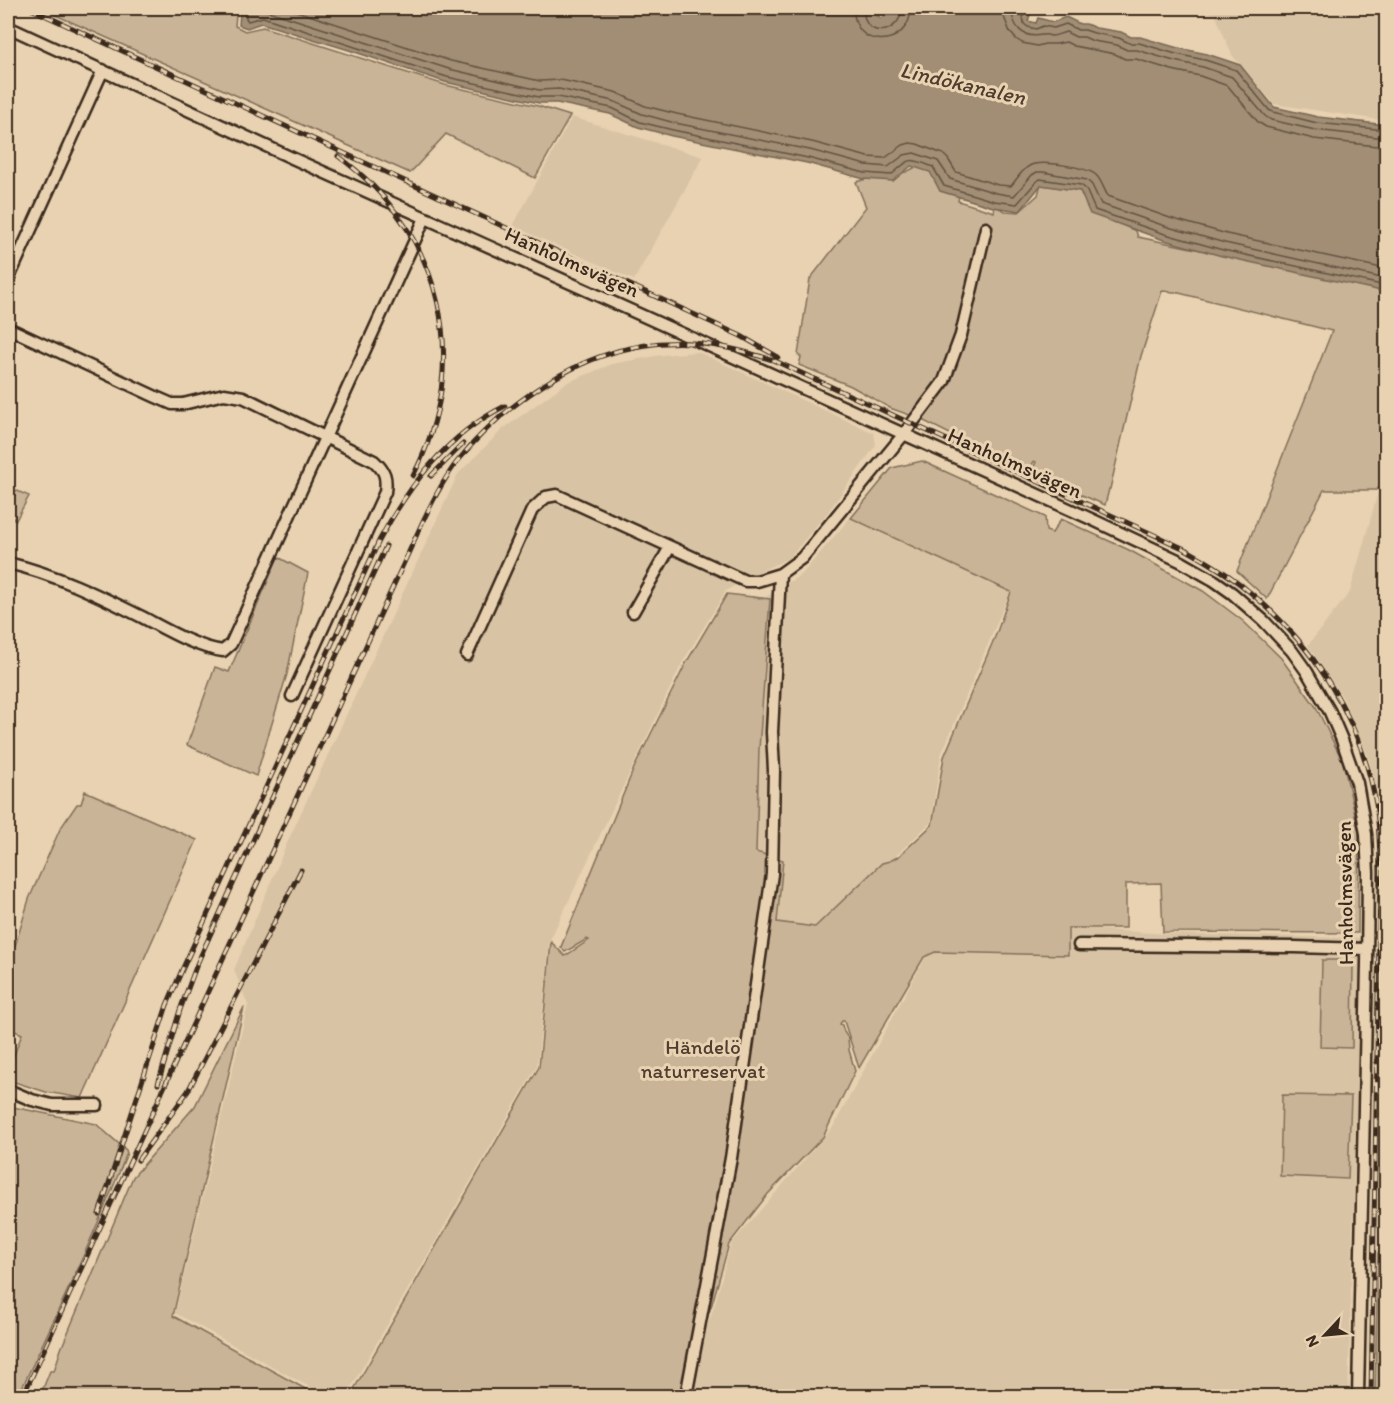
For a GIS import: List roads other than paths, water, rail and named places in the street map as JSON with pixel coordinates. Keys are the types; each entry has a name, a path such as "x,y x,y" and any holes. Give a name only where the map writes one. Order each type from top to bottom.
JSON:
{"street":[{"name":"Hanholmsvägen","path":"8,27 1180,561 1232,593 1279,637 1292,651 1318,690 1342,740 1357,783 1366,834 1367,949 1358,1396"},
{"path":"8,280 103,70"},
{"path":"8,563 57,578 212,650 223,651 231,644 425,218"},
{"path":"467,655 532,510 546,497 557,495 745,581 757,581 780,574 802,558 904,434 944,381 961,335 986,228"},
{"path":"8,328 172,404 183,404 224,393 243,397 374,461 382,468 387,480 385,492 292,696"},
{"path":"633,612 670,547"},
{"path":"686,1396 731,1158 772,874 774,771 772,732 780,574"},
{"path":"1079,945 1367,949"},
{"path":"8,1090 52,1105 97,1105"}],"water":[{"name":"Lindökanalen","path":"229,8 877,8 878,16 881,18 887,15 891,8 1017,8 1031,12 1028,21 1036,23 1038,18 1053,22 1066,17 1080,24 1207,54 1240,65 1274,107 1318,117 1386,125 1386,292 1222,256 1164,240 1090,214 1080,191 1041,185 1020,211 993,207 940,191 930,172 911,166 893,181 864,179 807,163 672,136 638,127 610,114 557,103 539,103 445,82 261,23 247,28 239,25 240,13"}],"railway":[{"path":"29,8 741,336 778,357"},
{"path":"338,156 374,187 402,222 424,260 437,301 443,344 441,388 431,432 413,476"},
{"path":"23,1396 423,521 443,483 464,454 486,430 539,388 601,356 645,345 669,343 714,345 773,360 1187,550 1234,579 1289,629 1310,654 1328,681 1358,740 1376,804 1379,832 1371,1396"},
{"path":"99,1214 167,1005 379,541 403,500 432,463 465,431 505,406"},
{"path":"431,476 463,444"},
{"path":"158,1084 180,1010 197,964 386,546"},
{"path":"138,1160 188,1091 301,870"}],"park label":[{"name":"Händelö naturreservat","path":"703,1059"}]}
